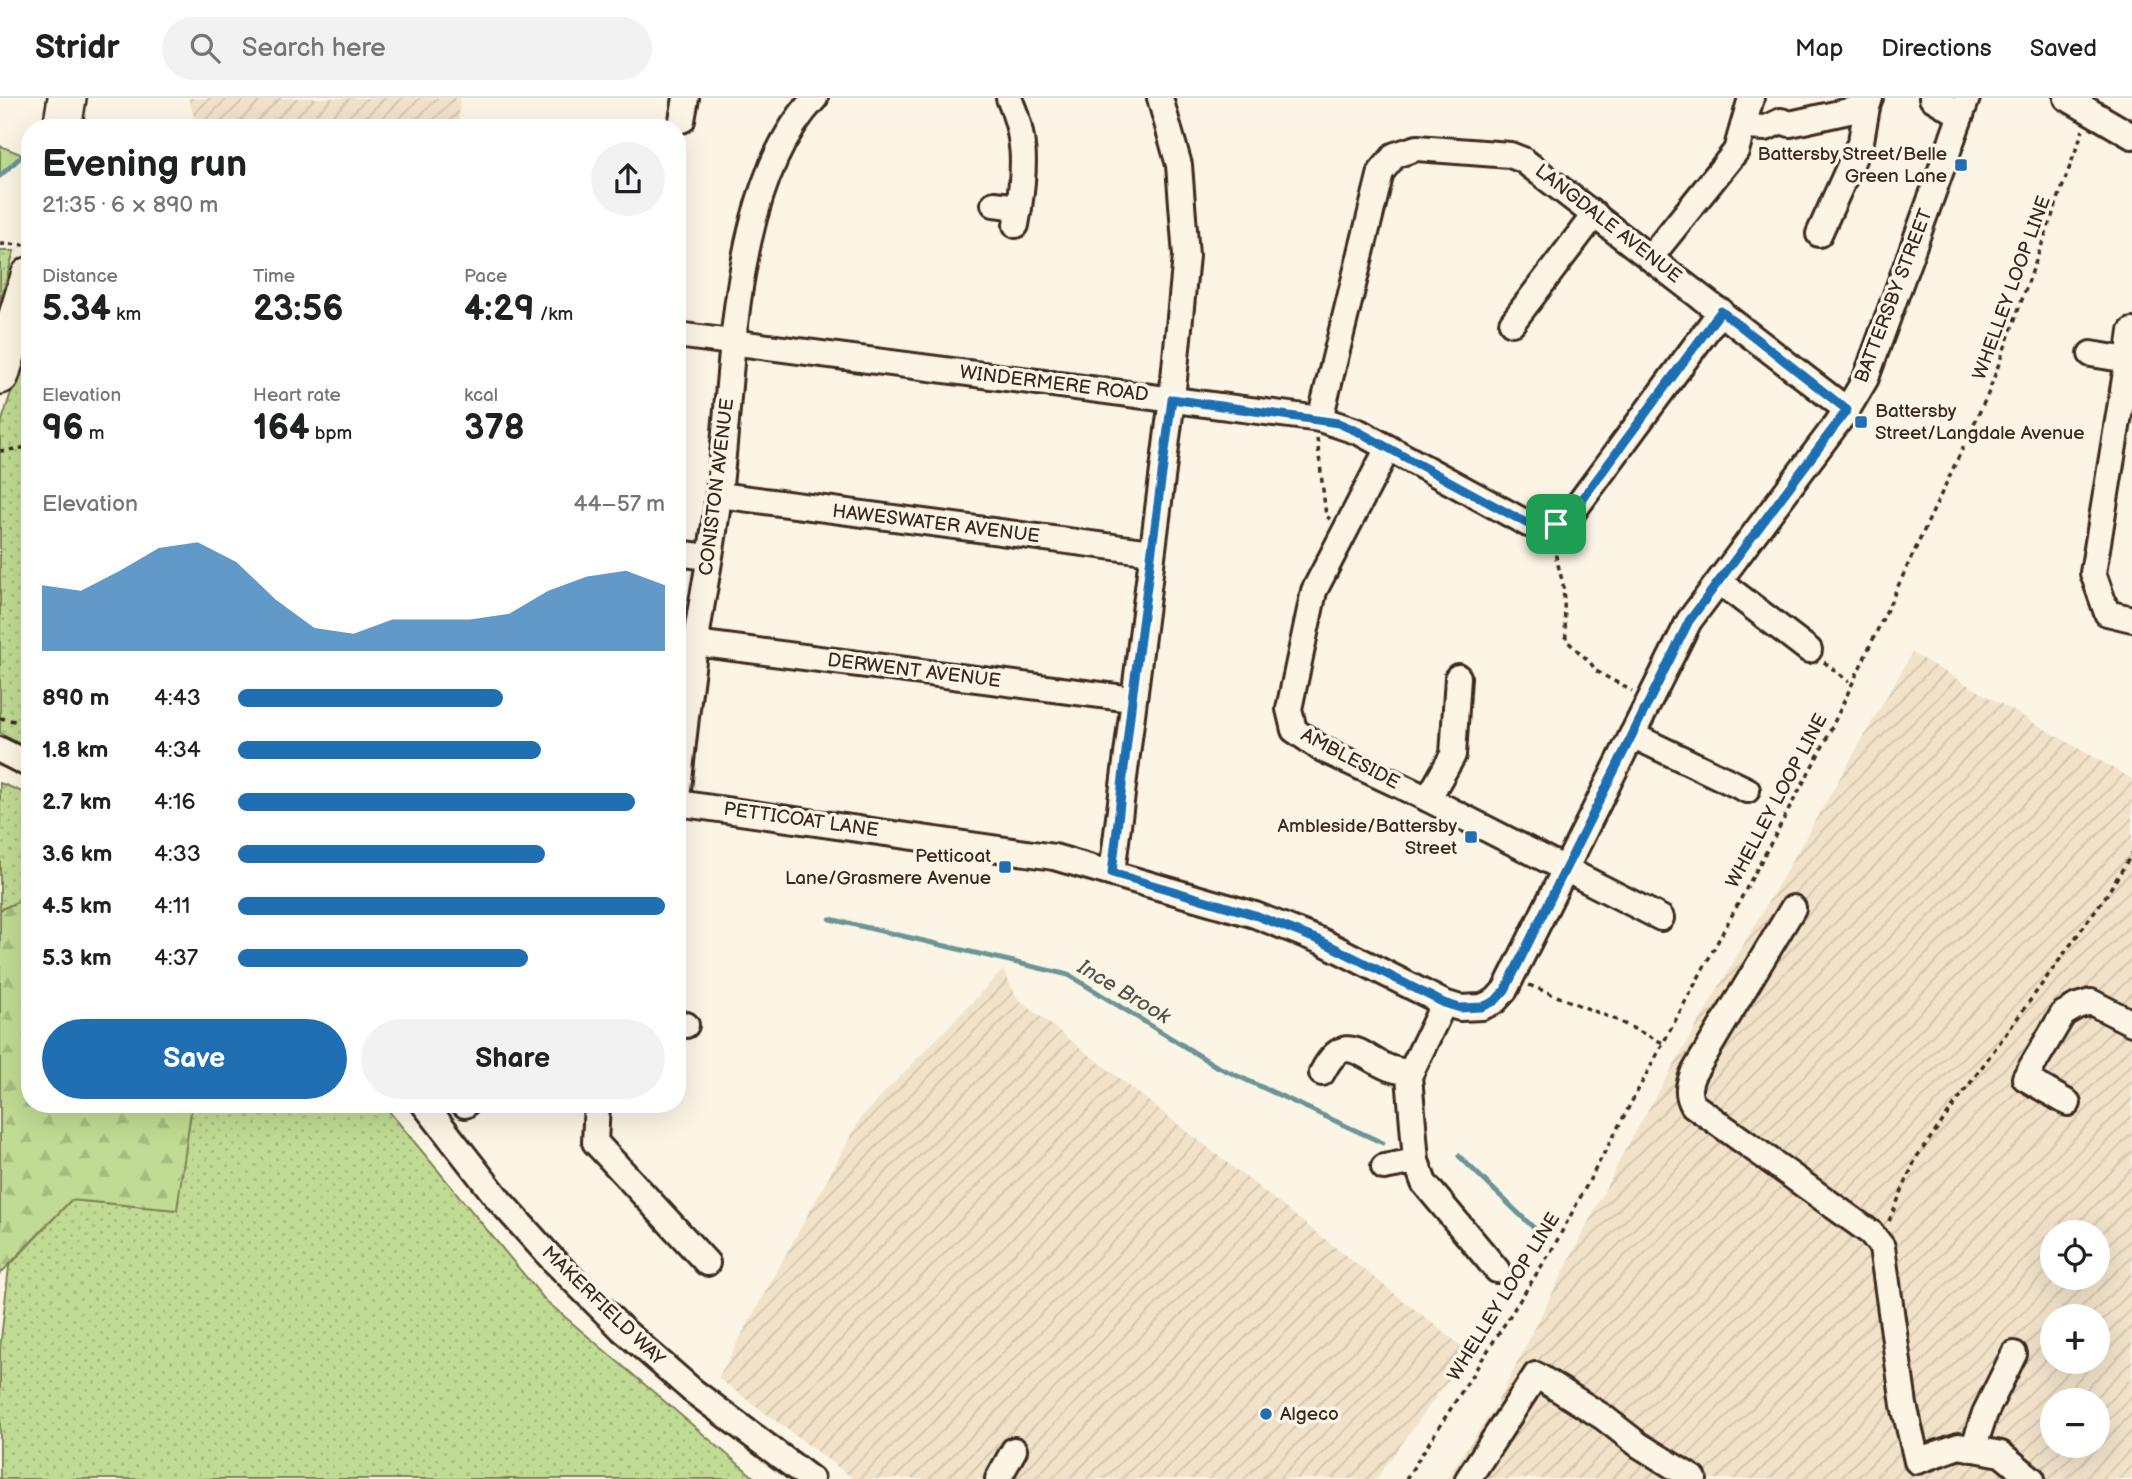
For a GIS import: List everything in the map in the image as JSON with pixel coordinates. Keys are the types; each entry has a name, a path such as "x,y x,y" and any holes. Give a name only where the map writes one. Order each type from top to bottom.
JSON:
{"highway":[{"path":"64,119 67,98"},
{"path":"0,375 21,306"}],"street":[{"name":"CONISTON AVENUE","path":"686,722 695,643 719,495 747,239 764,185 786,135 815,98"},
{"path":"994,204 1018,216 1024,168 1023,144 1018,118 1009,98"},
{"path":"1112,873 1172,399 1186,256 1179,165 1160,98"},
{"path":"1751,98 1754,127"},
{"path":"1932,98 1964,107"},
{"path":"1650,258 1754,127 1782,121 1790,124 1869,102 1861,141 1819,234"},
{"path":"2078,104 2132,136"},
{"name":"BATTERSBY STREET","path":"1482,1007 1495,1001 1505,990 1689,621 1847,410 1866,379 1964,107"},
{"name":"LANGDALE AVENUE","path":"1320,419 1381,172 1395,155 1417,148 1510,155 1535,167 1847,410"},
{"path":"1512,323 1595,214"},
{"name":"WINDERMERE ROAD","path":"686,336 1320,419 1359,432 1538,527 1556,524 1572,513 1721,311"},
{"path":"2132,331 2093,573 2107,613 2132,619"},
{"path":"2091,354 2127,360"},
{"name":"AMBLESIDE","path":"1388,448 1314,591 1289,709 1294,730 1320,748 1428,799 1661,919"},
{"name":"HAWESWATER AVENUE","path":"719,495 1152,552"},
{"path":"686,554 708,557"},
{"path":"1720,582 1809,650"},
{"name":"DERWENT AVENUE","path":"695,643 1132,699"},
{"path":"1428,799 1453,755 1458,677"},
{"path":"1632,735 1747,790"},
{"path":"1,753 21,761"},
{"name":"PETTICOAT LANE","path":"686,802 1054,857 1255,915 1321,941 1444,1003 1471,1009 1482,1007"},
{"path":"1793,908 1693,1074 1688,1086 1688,1096 1693,1105 1871,1233 1882,1247 1904,1405 1917,1461 1959,1446 2001,1454 2032,1479"},
{"path":"2068,1103 2025,1078 2063,1014 2091,1002 2132,1023"},
{"path":"1444,1003 1409,1076 1416,1161 1424,1183 1497,1270"},
{"path":"1322,1073 1331,1055 1344,1048 1355,1049 1398,1072 1412,1070"},
{"name":"MAKERFIELD WAY","path":"431,1113 508,1210 622,1329 693,1391 811,1479"},
{"path":"597,1113 595,1142 706,1264"},
{"path":"1384,1167 1416,1161"},
{"path":"1973,1449 1985,1413 2014,1354"},
{"path":"1468,1479 1536,1376 1603,1417 1639,1445 1694,1479"},
{"path":"998,1479 1014,1450"}],"path":[{"name":"WHELLEY LOOP LINE","path":"1406,1479 1553,1248 1824,744 1989,394 2074,160 2078,104"},
{"path":"0,244 21,245"},
{"path":"1320,419 1317,438 1326,516 1344,533"},
{"path":"0,451 21,448"},
{"path":"1559,564 1565,603 1566,640 1596,671 1649,700"},
{"path":"1835,671 1849,681"},
{"path":"0,718 21,722"},
{"path":"1882,1247 1891,1212 1916,1158 2105,897 2132,854"},
{"path":"1511,978 1614,1019 1663,1043"}],"shaded area":[{"path":"188,98 460,98 459,119 195,119"},
{"path":"1912,653 2132,779 2132,1479 1446,1479 1494,1408 1626,1148"},
{"path":"1003,970 1018,999 1469,1352 1376,1479 854,1479 718,1378 862,1116"}],"green space":[{"path":"0,146 21,154 21,157 0,176"},
{"path":"0,251 14,251 0,303"},
{"path":"21,361 21,745 0,733 0,427"},
{"path":"0,783 21,791 21,900 0,910"},
{"path":"21,900 21,1113 191,1113 177,1210 71,1200 0,1274 0,910"},
{"path":"191,1113 390,1113 545,1300 756,1479 0,1479 0,1349 9,1266 71,1200 176,1210"}],"waterway":[{"name":"Ince Brook","path":"0,176 21,157"},
{"name":"Ince Brook","path":"830,919 1069,975 1216,1066 1383,1143"},
{"name":"Ince Brook","path":"1459,1156 1539,1233"}],"place":[{"name":"Battersby Street/Belle Green Lane","path":"1961,165"},
{"name":"Battersby Street/Langdale Avenue","path":"1861,422"},
{"name":"Ambleside/Battersby Street","path":"1471,837"},
{"name":"Petticoat Lane/Grasmere Avenue","path":"1005,867"},
{"name":"Algeco","path":"1266,1414"}],"route":[{"path":"1721,311 1847,410 1689,621 1505,990 1495,1001 1471,1009 1444,1003 1364,961 1255,915 1112,873 1172,399 1338,423 1528,524 1538,527 1556,524 1572,513 1721,311"}]}
